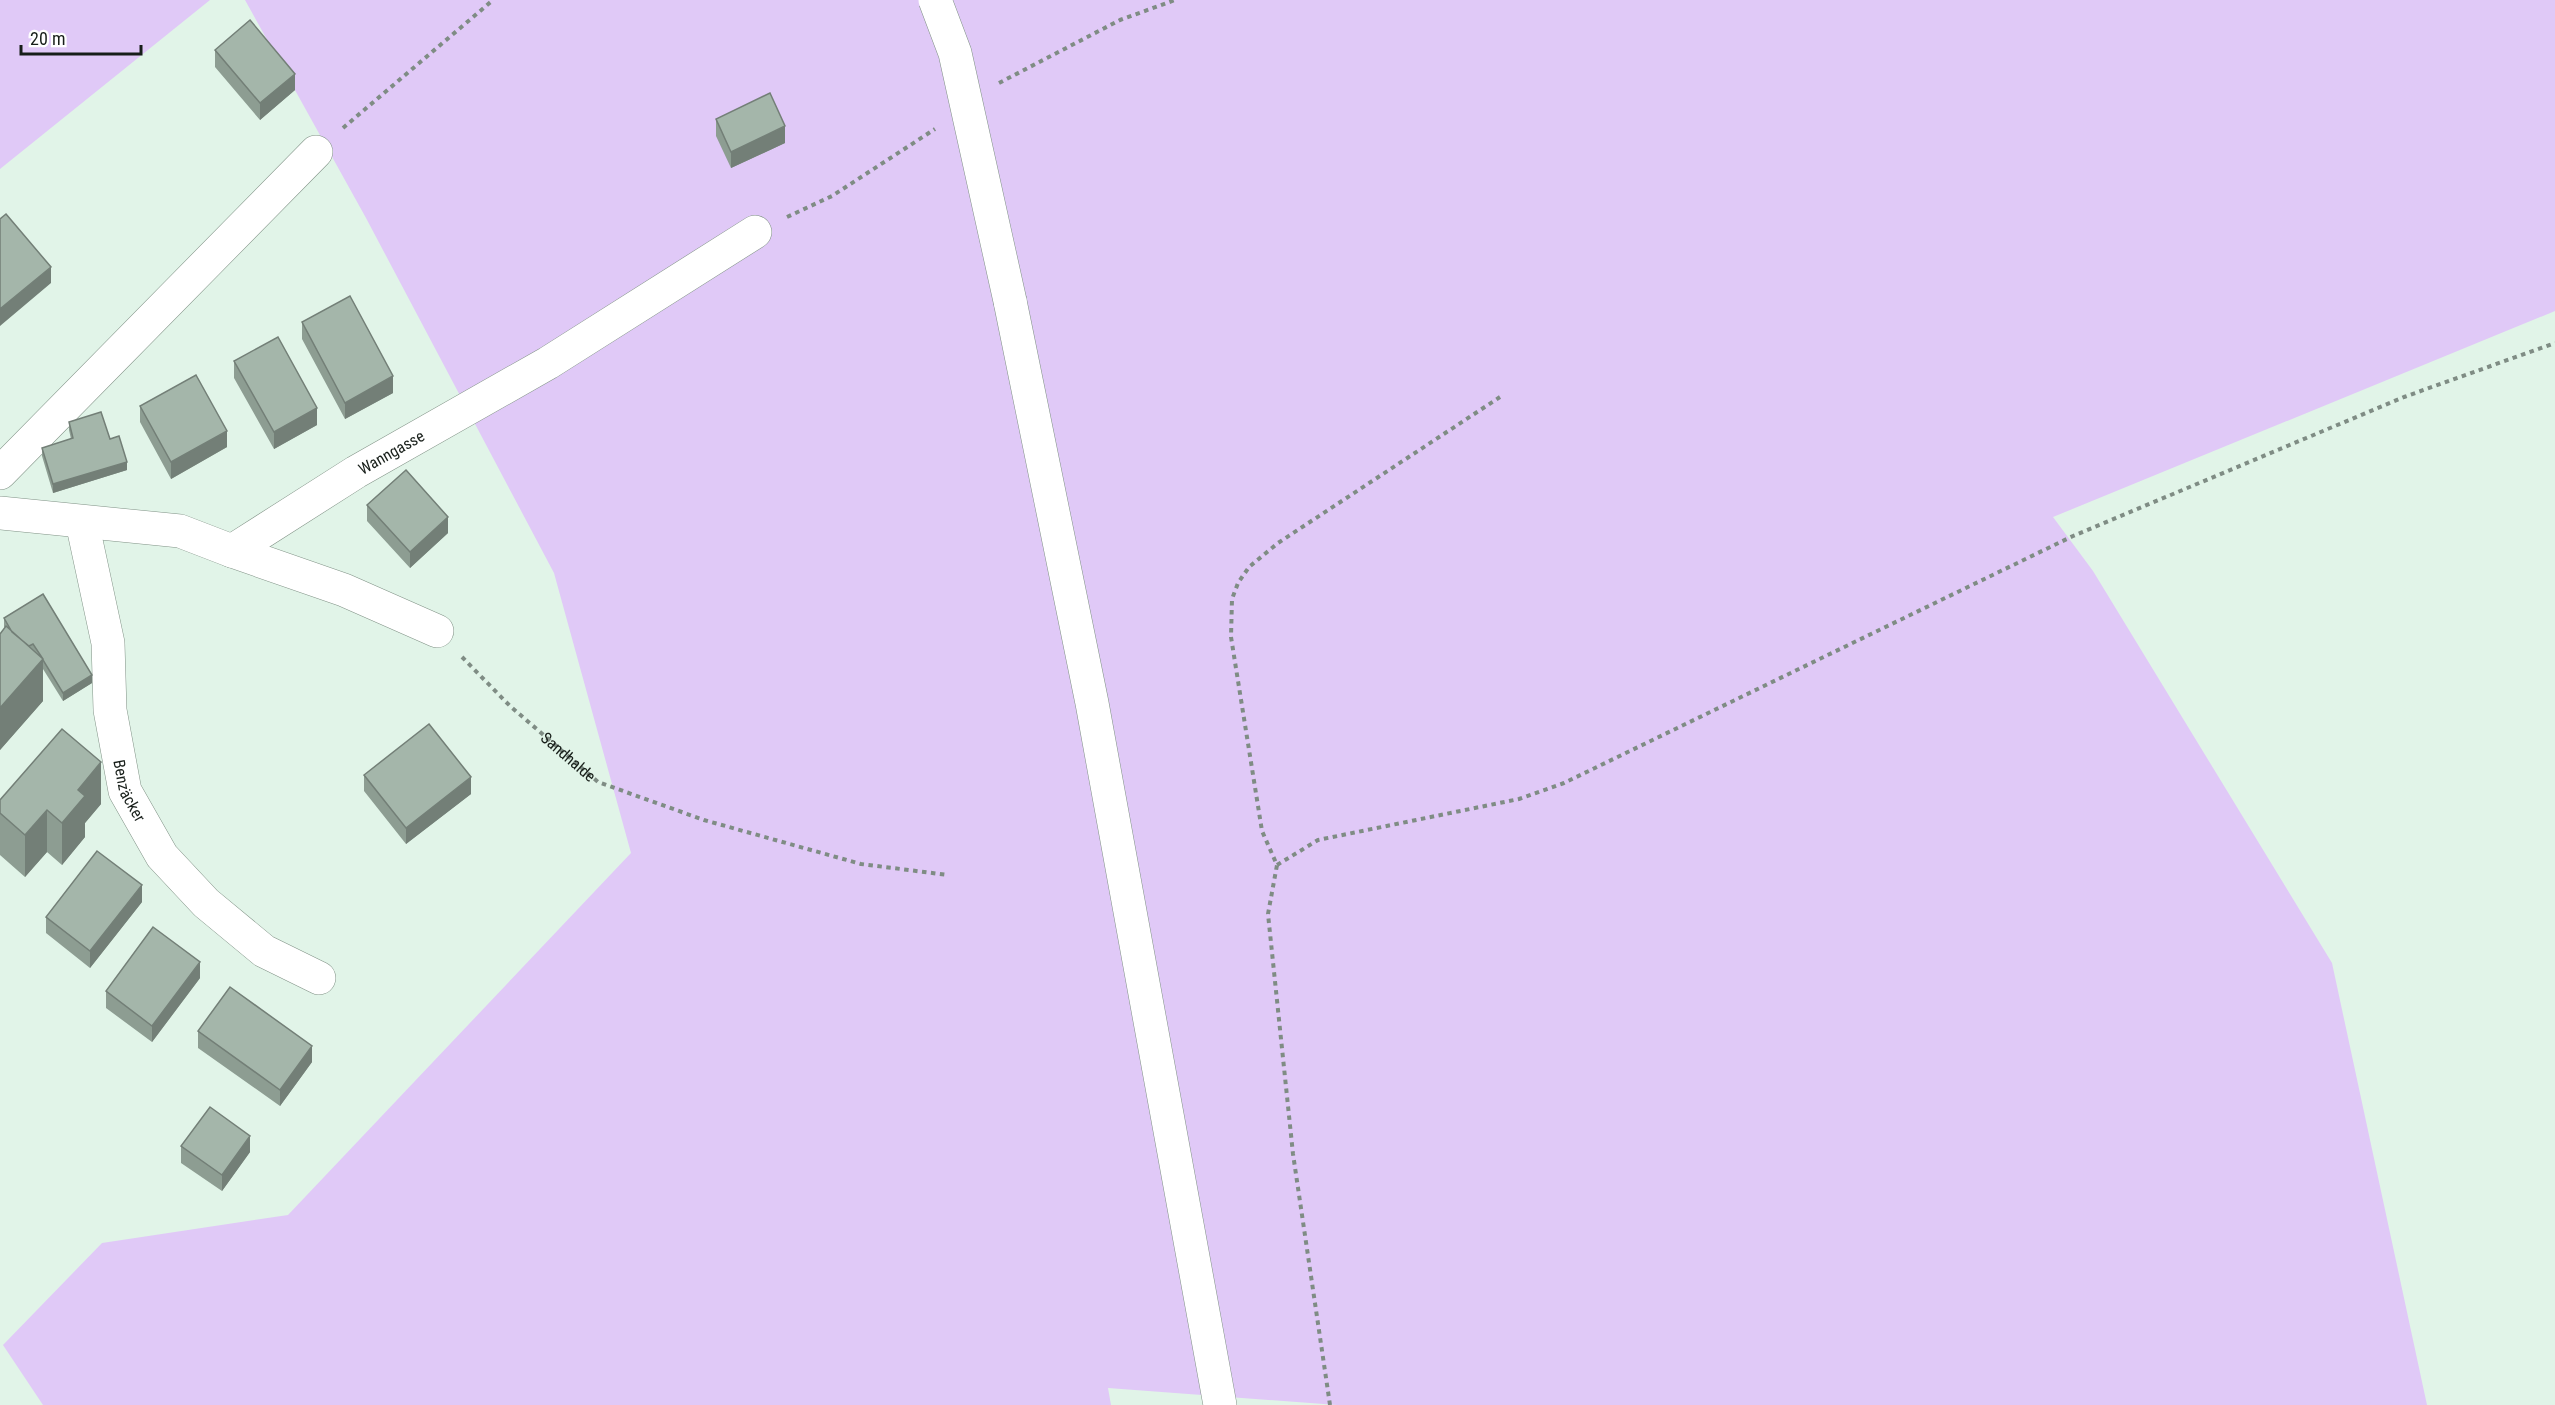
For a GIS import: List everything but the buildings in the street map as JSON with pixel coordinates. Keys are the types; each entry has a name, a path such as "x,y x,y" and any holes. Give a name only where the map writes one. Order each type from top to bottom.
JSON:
{"street":[{"path":"935,0 955,54 1010,301 1092,703 1220,1405"},
{"path":"0,473 316,152"},
{"name":"Wanngasse","path":"232,551 356,472 548,363 755,232"},
{"path":"0,513 180,531 344,590 437,631"},
{"name":"Benzäcker","path":"82,522 108,643 110,710 125,791 162,856 206,903 264,951 318,978"}],"path":[{"path":"316,152 493,0"},
{"path":"1277,865 1318,840 1519,799 1564,783 2073,536 2404,398 2555,343"},
{"path":"1330,1405 1293,1154 1268,914 1277,865 1262,831 1231,637 1232,599 1238,583 1249,567 1278,543 1500,396"},
{"name":"Sandhalde","path":"437,631 510,706 598,783 704,820 861,864 948,875"}],"shaded area":[{"path":"0,0 210,0 0,169"},
{"path":"245,0 2555,0 2555,311 2053,517 2093,571 2332,963 2427,1405 1337,1405 1108,1388 1111,1405 43,1405 3,1345 102,1243 288,1215 631,853 554,573 366,218"}]}
